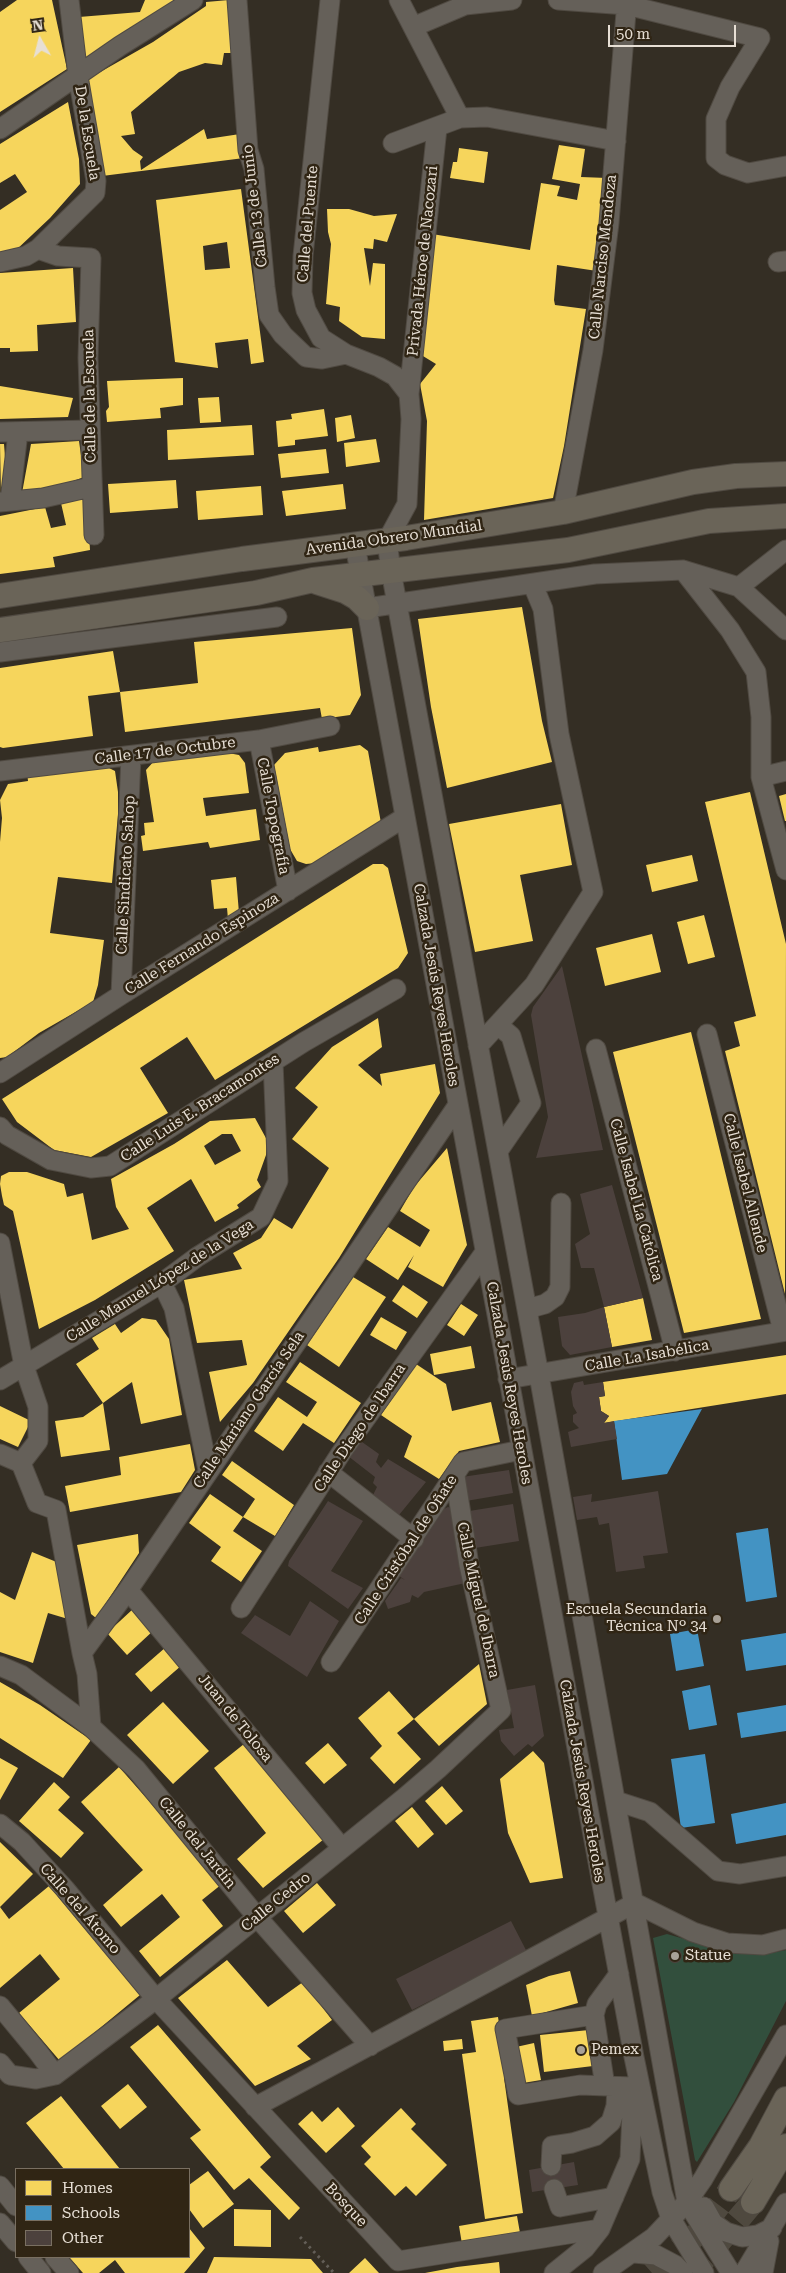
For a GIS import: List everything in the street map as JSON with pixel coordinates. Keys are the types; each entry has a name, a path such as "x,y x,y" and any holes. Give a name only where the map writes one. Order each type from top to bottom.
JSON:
{"main road":[{"name":"Avenida Obrero Mundial","path":"0,596 242,559 387,541 563,512 693,482 736,476 786,474"},
{"name":"Avenida Obrero Mundial","path":"0,630 256,592 313,580 568,550 716,520 786,516"},
{"path":"313,580 345,591 357,598 367,608"},
{"path":"731,2188 761,2146 786,2099"},
{"path":"753,2202 786,2146"}],"street":[{"name":"De la Escuela","path":"38,249 94,193 96,181 78,76 69,0"},
{"path":"0,128 120,46 193,0"},
{"name":"Calle 13 de Junio","path":"237,0 247,142 254,169 269,315 283,335 306,357 322,359 346,354"},
{"name":"Calle del Puente","path":"330,0 303,256 302,293 306,310 321,338 346,354 379,366 395,376 409,394"},
{"path":"400,0 460,118"},
{"path":"413,27 466,5 512,0"},
{"path":"558,0 627,2 760,38 730,88 716,119 716,158 725,165 748,173 786,166"},
{"name":"Calle Narciso Mendoza","path":"563,512 593,350 609,223 627,2"},
{"path":"393,143 460,118 487,117 616,141"},
{"name":"Privada Héroe de Nacozari","path":"387,541 407,504 412,419 409,394 437,128"},
{"path":"0,262 26,256 38,249"},
{"name":"Calle de la Escuela","path":"38,249 58,256 91,258 88,358 94,535"},
{"path":"90,430 9,432 5,501 43,498 92,487"},
{"name":"Calzada Jesús Reyes Heroles","path":"387,541 396,604 540,1375 687,2202"},
{"name":"Calzada Jesús Reyes Heroles","path":"355,545 362,574 521,1450 634,2057 662,2192 671,2219 704,2273"},
{"path":"739,587 786,550"},
{"path":"683,570 730,630 756,672 761,717 761,778 786,870"},
{"path":"367,608 595,574 683,570 739,587 786,630"},
{"path":"478,1046 534,985 592,892 559,734 542,610 534,584"},
{"path":"0,652 277,617"},
{"name":"Calle 17 de Octubre","path":"0,771 259,740 330,726"},
{"name":"Calle Topografía","path":"259,740 288,891"},
{"name":"Calle Sindicato Sahop","path":"121,995 131,756"},
{"path":"761,778 786,771"},
{"name":"Calle Fernando Espinoza","path":"0,1073 405,817"},
{"name":"Calle Luis E. Bracamontes","path":"0,1126 7,1136 51,1160 91,1168 110,1166 273,1062 396,988"},
{"path":"498,1025 511,1036 530,1103 498,1151"},
{"name":"Calle Isabel Allende","path":"707,1034 784,1331"},
{"name":"Calle Isabel La Católica","path":"596,1049 675,1351"},
{"name":"Calle Manuel López de la Vega","path":"0,1380 162,1283 197,1257 261,1217 278,1181 279,1167 273,1062"},
{"name":"Calle Mariano García Sela","path":"82,1653 128,1590 458,1105"},
{"path":"527,1309 545,1304 555,1297 560,1288 561,1203"},
{"path":"0,1243 24,1366 38,1407 38,1441 21,1463"},
{"name":"Calle Diego de Ibarra","path":"241,1608 328,1472 415,1346 485,1252"},
{"path":"162,1283 174,1308 208,1470"},
{"name":"Calle La Isabélica","path":"508,1379 540,1375 784,1331"},
{"name":"Calle Cristóbal de Oñate","path":"331,1662 414,1539 463,1462 521,1450"},
{"path":"0,1454 21,1463 37,1503 56,1510 87,1674 91,1728"},
{"path":"328,1472 414,1539"},
{"name":"Calle Miguel de Ibarra","path":"455,1476 469,1565 501,1710 490,1721"},
{"name":"Juan de Tolosa","path":"128,1590 342,1848"},
{"name":"Calle del Jardín","path":"0,1666 21,1675 91,1728 136,1769 257,1917 370,2046"},
{"name":"Calle Cedro","path":"55,2075 156,1999 342,1848 438,1769 490,1721"},
{"path":"616,1801 650,1812 718,1871 740,1874 786,1866"},
{"name":"Calle del Átomo","path":"0,1824 22,1842 65,1889 156,1999"},
{"path":"255,2107 635,1903 693,1932 726,1943 763,1945 786,1939"},
{"path":"554,2273 585,2248 600,2229 630,2159 618,2086 594,2015 597,2004 619,1974"},
{"name":"Bosque","path":"156,1999 398,2261 600,2229"},
{"path":"0,2006 55,2075 36,2078 10,2075 0,2063"},
{"path":"594,2015 505,2029 518,2095 570,2086 618,2086"},
{"path":"603,2273 634,2253 687,2202 703,2179 786,2035"},
{"path":"551,2166 552,2146 595,2136 611,2122 616,2106 618,2086 634,2057"},
{"path":"703,2179 701,2195 704,2210 713,2223 726,2232 742,2236 758,2234 772,2228"},
{"path":"0,2186 15,2205"},
{"path":"554,2189 560,2207 614,2197"},
{"path":"687,2202 731,2273"},
{"path":"744,2273 786,2203"},
{"path":"0,2223 15,2241"},
{"path":"763,2273 772,2228"},
{"path":"634,2253 656,2255 675,2265 683,2273"},
{"path":"29,2258 41,2273"},
{"path":"56,2258 69,2273"}],"path":[{"path":"300,2237 334,2273"}],"green space":[{"path":"667,1934 730,1952 771,1953 786,1950 786,2001 734,2102 697,2162 695,2160 653,1938"}],"building: Homes":[{"path":"17,0 52,0 67,69 0,112 0,12"},
{"path":"145,0 184,0 85,62 79,17 140,12"},
{"path":"229,0 233,53 224,53 222,65 205,63 179,72 131,112 135,134 121,136 133,150 143,157 140,161 141,170 204,129 207,139 240,134 244,158 102,176 88,79 153,42 206,6 206,2"},
{"path":"68,102 79,159 80,184 50,218 14,252 0,255 0,210 27,192 15,174 0,183 0,144"},
{"path":"559,145 585,149 581,177 607,178 597,271 557,265 555,305 586,309 564,446 553,498 424,520 427,421 420,384 436,364 418,353 432,234 530,250 541,183 560,186 557,196 577,200 580,184 552,179"},
{"path":"459,148 488,152 484,183 450,178 453,162 457,162"},
{"path":"241,189 264,362 251,364 248,339 215,343 218,368 175,362 156,200","holes":["227,242 230,268 205,270 203,246"]},
{"path":"327,209 349,209 374,216 397,214 387,242 374,239 373,249 364,248 370,286 373,263 385,264 385,339 362,337 339,321 340,307 326,304 331,244 328,232"},
{"path":"73,268 76,322 37,325 38,351 10,352 10,348 0,348 0,273"},
{"path":"183,378 183,405 160,408 161,418 107,422 106,411 109,407 107,381"},
{"path":"0,386 73,398 68,417 0,419"},
{"path":"219,397 221,422 200,423 198,398"},
{"path":"324,409 328,436 295,440 295,445 278,447 276,421 292,419 291,414"},
{"path":"351,415 355,438 337,442 335,418"},
{"path":"252,425 254,455 168,460 167,430"},
{"path":"376,439 380,462 346,467 344,443"},
{"path":"79,441 84,477 52,489 22,493 31,444"},
{"path":"0,444 4,444 6,470 1,497"},
{"path":"326,449 329,473 281,478 278,454"},
{"path":"176,480 178,508 110,513 108,484"},
{"path":"343,484 346,509 286,516 282,491"},
{"path":"261,486 263,515 198,520 196,491"},
{"path":"87,497 90,550 53,557 55,567 0,574 0,516 45,507 51,528 66,525 61,503"},
{"path":"522,607 542,721 552,762 447,788 431,707 418,619"},
{"path":"352,628 361,695 350,715 322,719 320,708 125,732 120,692 198,683 194,642"},
{"path":"113,651 120,692 88,696 93,736 0,747 0,668"},
{"path":"360,745 368,751 381,823 328,853 316,863 306,864 297,861 290,849 274,765 285,753 318,747 319,752"},
{"path":"228,753 239,755 245,763 249,793 203,798 206,816 256,809 260,840 210,848 208,842 143,851 141,836 145,835 144,823 154,822 146,770 155,760"},
{"path":"103,765 115,771 118,792 112,883 58,877 50,933 104,940 98,985 93,1002 39,1033 7,1057 0,1058 0,842 2,818 0,800 8,784 28,781 27,772"},
{"path":"750,792 786,944 785,1294 725,1051 740,1046 734,1022 756,1016 705,802"},
{"path":"786,794 786,821 785,821 779,796"},
{"path":"561,804 572,865 520,875 533,941 475,952 449,824"},
{"path":"692,855 698,881 652,892 646,865"},
{"path":"373,864 383,864 388,868 408,953 398,968 215,1080 187,1037 140,1068 168,1113 91,1157 54,1150 17,1122 2,1099"},
{"path":"236,877 239,913 228,919 227,908 214,909 211,880"},
{"path":"704,915 715,957 688,964 677,922"},
{"path":"652,934 661,972 605,986 596,948"},
{"path":"378,1018 382,1047 358,1065 382,1086 380,1074 435,1064 440,1093 339,1258 253,1383 220,1422 209,1372 247,1365 242,1340 197,1343 184,1280 242,1269 233,1253 261,1238 274,1218 292,1229 329,1168 292,1139 318,1107 295,1088 332,1047"},
{"path":"691,1032 761,1319 684,1333 613,1052"},
{"path":"255,1118 267,1140 266,1155 257,1180 261,1187 237,1205 239,1208 215,1222 191,1179 147,1208 174,1251 95,1300 39,1329 13,1211 4,1205 0,1184 1,1176 9,1172 27,1172 64,1184 67,1197 83,1193 92,1240 129,1229 116,1207 111,1179 174,1144 210,1121","holes":["222,1134 232,1134 241,1151 215,1165 204,1146"]},
{"path":"447,1148 467,1245 443,1287 408,1267 414,1255 398,1280 366,1259 388,1227 420,1247 430,1230 400,1211 414,1187"},
{"path":"353,1277 386,1297 339,1367 307,1345"},
{"path":"403,1285 428,1302 417,1318 392,1301"},
{"path":"643,1298 652,1340 612,1347 604,1307"},
{"path":"461,1304 478,1315 464,1336 447,1325"},
{"path":"381,1317 407,1332 396,1350 370,1335"},
{"path":"142,1318 156,1320 169,1339 182,1415 141,1424 132,1382 103,1403 76,1364 99,1349 92,1338 115,1324 121,1333"},
{"path":"471,1346 475,1368 434,1375 430,1354"},
{"path":"786,1355 786,1394 604,1423 609,1416 601,1411 599,1397 605,1396 603,1382"},
{"path":"300,1362 361,1403 334,1443 303,1423 283,1451 254,1431 278,1397 307,1417 317,1402 286,1382"},
{"path":"416,1364 446,1384 452,1411 491,1402 500,1442 459,1451 439,1479 404,1457 412,1436 381,1415"},
{"path":"103,1403 110,1450 61,1457 55,1421 83,1417"},
{"path":"0,1406 31,1421 18,1447 0,1439"},
{"path":"190,1444 195,1470 181,1492 70,1512 65,1486 121,1475 119,1457"},
{"path":"232,1461 294,1505 275,1536 243,1517 255,1499 222,1475"},
{"path":"210,1494 243,1517 233,1531 262,1551 241,1582 211,1561 221,1547 189,1523"},
{"path":"138,1534 139,1553 96,1618 91,1614 77,1545"},
{"path":"32,1552 59,1563 68,1619 48,1613 33,1663 0,1652 0,1592 15,1600"},
{"path":"133,1609 154,1630 127,1655 107,1633"},
{"path":"166,1647 182,1665 151,1692 135,1674"},
{"path":"479,1664 487,1704 439,1746 414,1719"},
{"path":"0,1682 40,1705 91,1740 63,1778 0,1738"},
{"path":"389,1691 414,1719 397,1733 421,1759 394,1784 370,1758 382,1746 358,1718"},
{"path":"163,1702 209,1751 173,1784 127,1735"},
{"path":"249,1740 329,1835 263,1888 237,1859 266,1833 214,1768"},
{"path":"328,1743 347,1765 324,1784 305,1763"},
{"path":"533,1751 544,1763 563,1878 530,1883 508,1833 500,1779"},
{"path":"0,1758 18,1768 0,1800"},
{"path":"119,1767 222,1884 202,1900 223,1926 160,1977 139,1951 180,1917 162,1894 121,1927 103,1905 143,1870 81,1802"},
{"path":"54,1782 70,1797 58,1810 84,1833 61,1858 19,1821"},
{"path":"442,1786 463,1811 446,1825 425,1801"},
{"path":"412,1807 434,1834 418,1848 395,1821"},
{"path":"0,1842 33,1874 0,1907"},
{"path":"317,1883 336,1905 303,1933 284,1911"},
{"path":"49,1886 140,1995 60,2061 19,2013 60,1979 40,1954 0,1988 0,1907 9,1919"},
{"path":"227,1960 268,2007 303,1982 332,2020 297,2046 311,2059 255,2086 178,1998"},
{"path":"570,1971 578,2003 532,2016 526,1985 549,1976"},
{"path":"498,2017 507,2078 504,2078 523,2213 485,2219 462,2054 476,2052 471,2021"},
{"path":"158,2025 271,2157 260,2167 300,2208 289,2220 249,2178 234,2190 190,2138 201,2130 130,2047"},
{"path":"589,2030 593,2066 544,2072 540,2035"},
{"path":"462,2039 463,2049 444,2051 443,2041"},
{"path":"534,2043 541,2080 523,2083 516,2047"},
{"path":"128,2084 147,2107 120,2129 101,2106"},
{"path":"61,2096 119,2168 63,2168 26,2123"},
{"path":"338,2107 355,2126 326,2153 298,2124 312,2111 322,2122"},
{"path":"401,2108 416,2124 411,2129 447,2165 416,2196 406,2186 395,2196 364,2164 371,2157 361,2146"},
{"path":"208,2171 234,2204 203,2228 190,2210 190,2184"},
{"path":"234,2209 271,2210 271,2247 234,2246"},
{"path":"517,2216 520,2233 462,2244 459,2226"},
{"path":"190,2229 205,2248 184,2273 125,2273 115,2260 99,2273 83,2273 70,2258 190,2258"},
{"path":"214,2257 311,2259 323,2273 207,2273"},
{"path":"365,2258 379,2273 349,2273"},
{"path":"499,2262 500,2273 425,2273 457,2267"}],"building: Schools":[{"path":"702,1409 667,1474 622,1480 614,1421"},
{"path":"768,1528 777,1597 746,1602 736,1533"},
{"path":"697,1629 704,1666 676,1671 670,1634"},
{"path":"786,1633 786,1665 746,1671 741,1640"},
{"path":"710,1685 717,1725 689,1730 682,1691"},
{"path":"786,1705 786,1731 741,1738 737,1713"},
{"path":"705,1754 715,1823 681,1828 671,1759"},
{"path":"786,1803 786,1835 736,1844 731,1814"}],"building: Other":[{"path":"562,966 603,1150 536,1158 548,1117 531,1015 533,1007"},
{"path":"612,1185 643,1298 604,1307 594,1268 581,1268 575,1244 590,1234 580,1194"},
{"path":"604,1307 612,1347 570,1355 562,1346 558,1317 585,1313"},
{"path":"583,1381 584,1385 603,1382 605,1396 599,1397 601,1411 609,1416 604,1423 614,1421 617,1439 571,1447 568,1432 579,1428 573,1422 573,1415 577,1413 573,1406 571,1392 574,1383"},
{"path":"355,1437 379,1454 376,1462 381,1468 388,1459 426,1482 399,1515 372,1497 377,1487 373,1483 375,1477 348,1456"},
{"path":"509,1470 513,1493 466,1501 462,1477"},
{"path":"658,1491 668,1553 643,1556 645,1568 616,1572 609,1523 599,1525 597,1517 577,1520 573,1497 592,1494 591,1502"},
{"path":"328,1501 363,1521 331,1571 363,1588 348,1609 288,1566 289,1561"},
{"path":"513,1504 519,1541 475,1548 463,1512"},
{"path":"448,1507 454,1509 470,1582 424,1592 418,1598 412,1595 410,1602 388,1609 385,1601 401,1578 405,1580 399,1576 444,1509"},
{"path":"310,1601 339,1621 307,1677 241,1633 255,1615 290,1636"},
{"path":"535,1685 544,1736 532,1747 528,1744 514,1756 501,1741 499,1730 514,1728 507,1690"},
{"path":"511,1921 527,1952 412,2010 396,1979"},
{"path":"675,1949 680,1951 682,1956 680,1961 675,1963 670,1961 668,1956 670,1951"},
{"path":"574,2162 578,2185 532,2192 529,2170"}],"tunnel":[{"path":"652,2273 697,2234 731,2189"},
{"path":"688,2273 707,2256 753,2202"}],"place":[{"name":"Escuela Secundaria Técnica Nº 34","path":"717,1619"},
{"name":"Statue","path":"675,1956"},
{"name":"Pemex","path":"581,2050"}]}
